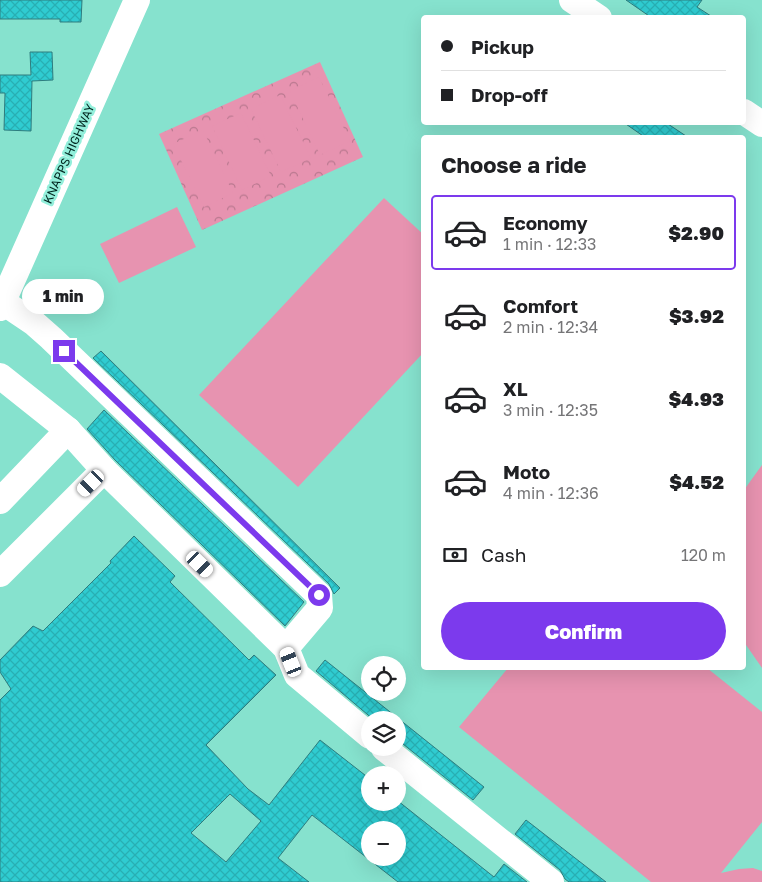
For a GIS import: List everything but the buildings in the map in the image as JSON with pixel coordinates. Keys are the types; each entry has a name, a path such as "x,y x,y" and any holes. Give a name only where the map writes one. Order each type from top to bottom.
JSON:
{"street":[{"name":"KNAPPS HIGHWAY","path":"3,299 137,0"},
{"path":"572,0 594,15"},
{"path":"746,113 762,124"},
{"path":"3,299 51,338 319,595 320,608 286,648"},
{"path":"0,376 68,430 104,470 286,648 296,675 361,729"},
{"path":"0,501 68,430"},
{"path":"0,574 104,470"},
{"path":"394,756 551,882"}],"green space":[{"path":"320,62 363,157 202,230 159,134"},
{"path":"319,77 350,141 320,155 290,91"},
{"path":"280,95 311,158 281,172 251,109"},
{"path":"241,113 271,176 242,190 212,126"},
{"path":"203,130 233,193 204,207 173,144"},
{"path":"384,198 421,232 421,355 298,487 199,395"},
{"path":"177,207 196,247 119,283 100,244"},
{"path":"762,465 762,668 746,645 746,487"},
{"path":"506,670 710,670 762,712 762,822 721,873 753,868 762,871 762,882 651,882 459,727"}],"route":[{"path":"64,351 319,595"}]}
